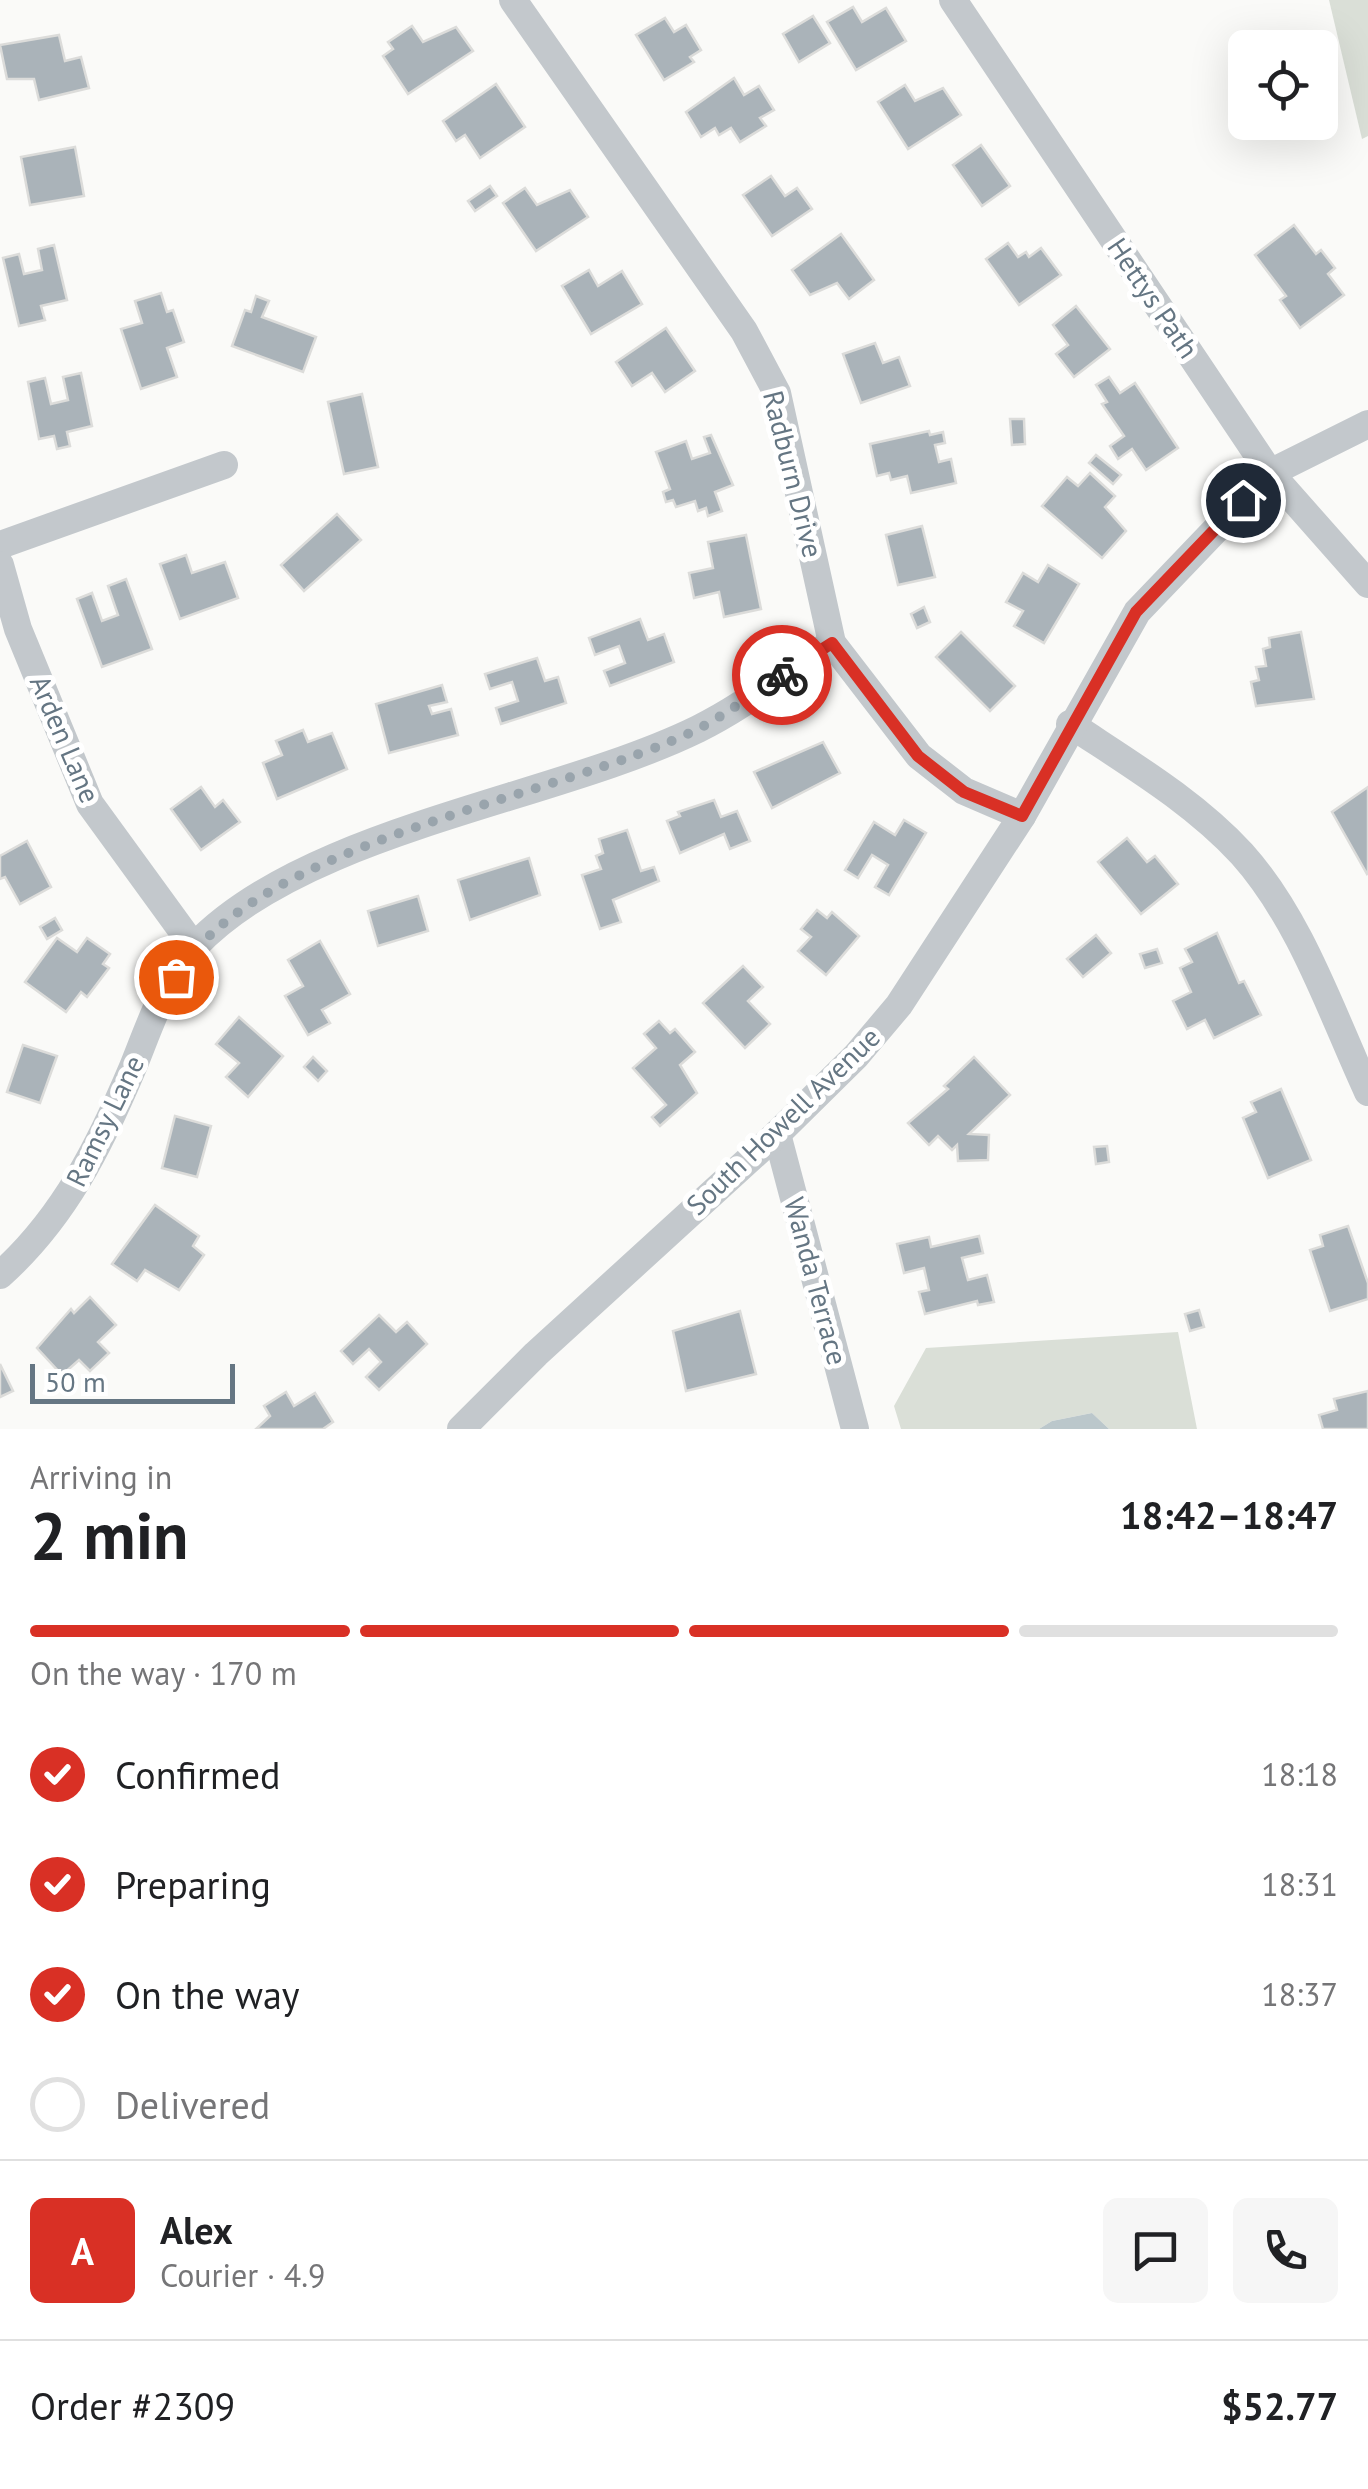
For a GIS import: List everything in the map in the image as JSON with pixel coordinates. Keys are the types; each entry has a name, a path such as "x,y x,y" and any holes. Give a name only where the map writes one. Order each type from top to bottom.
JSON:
{"street":[{"name":"Radburn Drive","path":"513,0 744,331 777,393 832,643 918,756 964,792 1022,816"},
{"name":"Hettys Path","path":"953,0 1270,473 1368,584"},
{"name":"South Howell Avenue","path":"461,1429 536,1354 777,1134 856,1056 899,1005 1022,816 1136,612 1270,473 1368,424"},
{"path":"0,545 224,466"},
{"name":"Arden Lane","path":"0,565 18,628 90,804 194,947"},
{"name":"Ramsy Lane","path":"0,1275 72,1194 116,1106 157,1008 194,947 258,897 344,853 516,797 698,728 832,643"},
{"path":"1070,724 1184,800 1243,855 1288,918 1368,1092"},
{"name":"Wanda Terrace","path":"777,1134 854,1429"}],"shaded area":[{"path":"1329,0 1368,0 1368,136 1362,139 1338,30"},
{"path":"1178,1332 1197,1429 1109,1429 1092,1413 1052,1421 1039,1429 901,1429 894,1406 926,1348"},
{"path":"1092,1413 1109,1429 1039,1429 1052,1421"}],"building":[{"path":"853,7 862,22 886,8 906,41 856,70 827,22"},
{"path":"813,16 830,43 799,62 783,34"},
{"path":"665,18 674,32 686,25 701,50 690,57 694,62 664,80 636,35"},
{"path":"412,26 423,42 456,27 473,51 408,94 383,56 393,49 388,42"},
{"path":"59,35 65,61 81,57 89,88 39,100 34,79 7,79 0,45"},
{"path":"734,78 744,95 759,86 774,110 760,118 766,126 740,142 731,128 719,135 715,128 701,137 686,112"},
{"path":"496,84 525,127 480,158 465,135 456,141 443,121"},
{"path":"905,85 915,101 943,88 961,115 908,149 878,102"},
{"path":"981,145 1010,186 982,206 953,165"},
{"path":"75,147 84,196 30,205 21,157"},
{"path":"771,176 785,196 797,188 812,209 772,236 743,195"},
{"path":"490,186 497,196 475,211 468,201"},
{"path":"525,188 537,205 570,190 588,217 536,251 503,203"},
{"path":"1294,225 1316,254 1321,250 1335,268 1328,274 1344,295 1300,328 1280,300 1286,296 1255,255"},
{"path":"841,234 874,280 849,299 837,283 810,295 792,270"},
{"path":"1008,243 1018,257 1026,252 1029,257 1041,248 1061,275 1019,305 986,259"},
{"path":"54,245 67,300 41,306 45,320 19,326 3,258 19,254 24,274 42,270 38,249"},
{"path":"589,270 598,286 622,271 642,304 591,334 562,286"},
{"path":"161,293 167,312 173,310 184,342 167,348 177,377 141,389 121,329 142,323 135,301"},
{"path":"256,296 269,301 262,317 316,337 303,372 232,346 245,310 251,312"},
{"path":"1076,306 1110,349 1074,377 1056,354 1068,345 1053,325"},
{"path":"666,328 695,371 665,392 652,373 632,386 616,362"},
{"path":"875,343 883,363 899,357 910,386 861,403 843,354"},
{"path":"81,373 92,426 67,432 70,446 57,449 54,436 39,439 28,382 45,378 51,404 68,400 63,377"},
{"path":"1109,377 1120,393 1135,383 1178,448 1146,470 1132,449 1118,459 1110,446 1124,436 1102,404 1107,402 1096,385"},
{"path":"362,394 378,467 344,474 328,402"},
{"path":"1010,419 1024,419 1025,444 1012,445"},
{"path":"929,431 930,435 943,432 945,443 935,445 939,462 951,459 956,483 911,493 907,476 891,480 889,473 877,476 870,444"},
{"path":"711,435 733,485 715,492 722,511 708,516 706,508 698,511 695,501 676,507 673,500 666,502 663,492 670,489 656,452 686,441 692,459 710,453 704,437"},
{"path":"1096,455 1121,475 1113,484 1089,463"},
{"path":"1090,473 1115,496 1105,507 1126,531 1102,558 1042,506 1067,477 1078,486"},
{"path":"337,514 361,540 304,591 281,565"},
{"path":"922,526 935,577 898,585 886,535"},
{"path":"746,535 761,609 724,617 719,592 694,598 689,573 713,568 708,542"},
{"path":"186,555 192,573 225,562 238,598 180,619 160,564"},
{"path":"1048,565 1079,584 1044,643 1014,626 1023,611 1006,602 1023,573 1038,582"},
{"path":"126,579 152,649 102,667 77,599 92,593 102,621 118,615 108,586"},
{"path":"924,607 930,622 917,628 911,614"},
{"path":"640,619 648,640 664,634 674,662 610,686 604,671 625,663 619,646 595,655 589,638"},
{"path":"961,632 1015,686 990,711 936,657"},
{"path":"1301,632 1314,699 1256,706 1251,682 1259,680 1256,667 1266,666 1263,649 1270,647 1269,638"},
{"path":"537,658 545,681 558,677 566,703 501,724 496,708 518,701 512,682 490,689 485,674"},
{"path":"442,685 447,702 429,706 432,714 451,709 458,735 389,753 376,704"},
{"path":"303,730 308,742 332,733 347,769 277,799 263,763 282,755 276,741"},
{"path":"823,742 840,773 772,808 754,772"},
{"path":"201,787 215,807 223,800 240,822 201,850 171,809"},
{"path":"1368,787 1368,873 1367,874 1332,812"},
{"path":"714,800 721,817 737,811 750,841 730,849 724,834 680,853 667,821 680,816 678,812"},
{"path":"904,820 926,833 889,895 875,887 888,865 872,855 858,878 845,870 874,822 895,835"},
{"path":"627,830 641,871 654,867 659,881 613,900 621,922 600,929 582,875 601,869 596,856 603,853 599,839"},
{"path":"1127,838 1147,862 1155,856 1178,884 1141,914 1098,862"},
{"path":"27,841 51,887 20,904 5,877 0,879 0,856"},
{"path":"529,858 540,895 470,920 458,880"},
{"path":"418,896 428,931 378,946 368,911"},
{"path":"817,910 827,918 832,912 859,936 826,975 798,951 811,937 801,929"},
{"path":"55,918 62,930 47,939 40,927"},
{"path":"1217,933 1239,983 1244,981 1261,1015 1214,1038 1205,1020 1187,1029 1173,1001 1191,992 1180,968 1192,962 1185,949"},
{"path":"1096,935 1111,953 1083,977 1067,959"},
{"path":"57,938 77,952 87,938 110,954 103,964 109,968 87,997 81,992 66,1012 25,982"},
{"path":"320,941 350,994 322,1010 330,1023 308,1035 285,996 303,986 288,960"},
{"path":"1157,949 1162,963 1145,968 1140,954"},
{"path":"743,966 763,987 748,1001 770,1024 745,1048 703,1003"},
{"path":"239,1017 283,1056 248,1097 226,1077 239,1063 216,1044"},
{"path":"659,1021 670,1033 675,1029 695,1052 680,1065 697,1093 660,1126 652,1117 666,1105 633,1068 656,1048 644,1034"},
{"path":"23,1045 57,1056 40,1103 7,1092"},
{"path":"313,1057 327,1071 318,1081 304,1067"},
{"path":"974,1057 1010,1095 969,1134 989,1135 988,1160 958,1161 957,1145 952,1150 938,1136 929,1145 908,1123 948,1089 944,1086"},
{"path":"1281,1089 1311,1160 1268,1178 1243,1118 1256,1112 1251,1102"},
{"path":"175,1116 211,1126 197,1177 162,1168"},
{"path":"1107,1146 1109,1162 1096,1164 1094,1147"},
{"path":"155,1205 199,1236 193,1246 204,1255 179,1290 145,1270 137,1281 112,1264"},
{"path":"1348,1226 1368,1283 1368,1299 1330,1311 1310,1250 1323,1246 1320,1235"},
{"path":"979,1236 983,1253 962,1258 968,1280 987,1275 994,1302 978,1305 977,1301 925,1314 919,1292 929,1290 924,1268 904,1273 897,1244 929,1237 931,1247"},
{"path":"90,1297 116,1325 98,1342 109,1353 90,1371 79,1360 62,1375 37,1348 71,1309 74,1313"},
{"path":"1199,1310 1204,1327 1190,1331 1185,1314"},
{"path":"740,1311 756,1374 686,1391 673,1331"},
{"path":"379,1315 396,1332 407,1322 427,1344 379,1390 366,1377 381,1362 369,1349 353,1364 341,1351"},
{"path":"0,1364 13,1391 0,1397"},
{"path":"1368,1391 1368,1429 1323,1429 1319,1415 1337,1410 1334,1399"},
{"path":"286,1392 294,1406 315,1393 333,1422 323,1429 256,1429 270,1416 264,1406"}],"way so far":[{"path":"176,977 194,947 258,897 344,853 516,797 698,728 782,675"}],"route":[{"path":"782,675 832,643 918,756 964,792 1022,816 1136,612 1243,500"}]}
